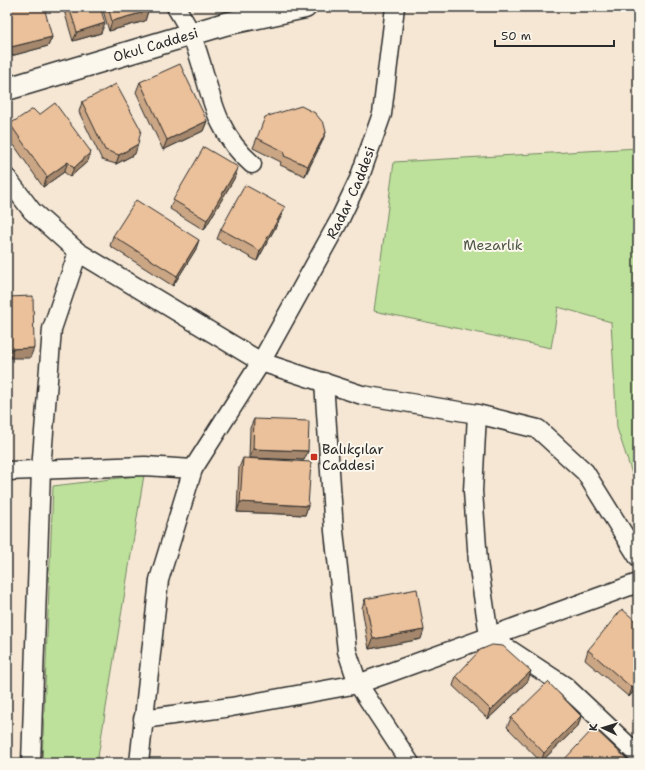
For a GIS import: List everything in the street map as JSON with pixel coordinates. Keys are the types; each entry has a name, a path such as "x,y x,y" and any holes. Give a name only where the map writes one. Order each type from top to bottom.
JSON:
{"main road":[{"name":"Okul Caddesi","path":"7,89 226,24 305,7"}],"street":[{"path":"176,7 191,34 222,127 235,147 252,164"},
{"name":"Radar Caddesi","path":"139,763 142,719 159,580 193,469 261,362 339,221 359,179 382,114 395,7"},
{"path":"7,178 32,211 78,252 261,362 362,395 478,414 538,429 585,472 638,557"},
{"path":"31,763 42,470 52,329 78,252"},
{"path":"324,382 334,531 347,651 358,684 410,763"},
{"path":"478,414 473,491 478,562 489,636 565,686 638,755"},
{"path":"7,471 145,466 193,469"},
{"path":"142,719 231,707 358,684 638,583"}],"green space":[{"name":"Mezarlık","path":"638,148 638,492 617,428 611,322 558,307 551,348 374,311 394,162"},
{"path":"144,475 97,763 42,763 53,486"}],"building":[{"path":"7,7 44,7 52,37 11,47 7,33"},
{"path":"69,7 100,7 105,23 77,32"},
{"path":"108,7 147,7 148,11 112,21"},
{"path":"180,64 207,121 167,140 140,82"},
{"path":"116,84 141,130 138,144 119,155 105,150 82,102"},
{"path":"55,103 91,152 74,168 68,162 47,177 10,124 33,109 39,115"},
{"path":"301,106 315,113 324,124 326,132 308,166 284,156 285,152 257,138 265,117"},
{"path":"204,147 238,167 207,220 173,200"},
{"path":"245,185 285,207 260,251 221,229"},
{"path":"136,200 199,240 177,276 113,236"},
{"path":"33,296 34,348 7,349 7,297"},
{"path":"254,419 309,421 308,451 253,449"},
{"path":"243,458 311,462 308,506 240,502"},
{"path":"417,589 424,630 373,639 365,599"},
{"path":"622,609 638,623 638,681 632,688 588,650"},
{"path":"492,645 503,646 531,671 491,710 456,676 480,650"},
{"path":"548,682 581,716 544,753 511,718"},
{"path":"594,728 631,763 561,763"}],"place":[{"name":"Balıkçılar Caddesi","path":"314,457"}]}
